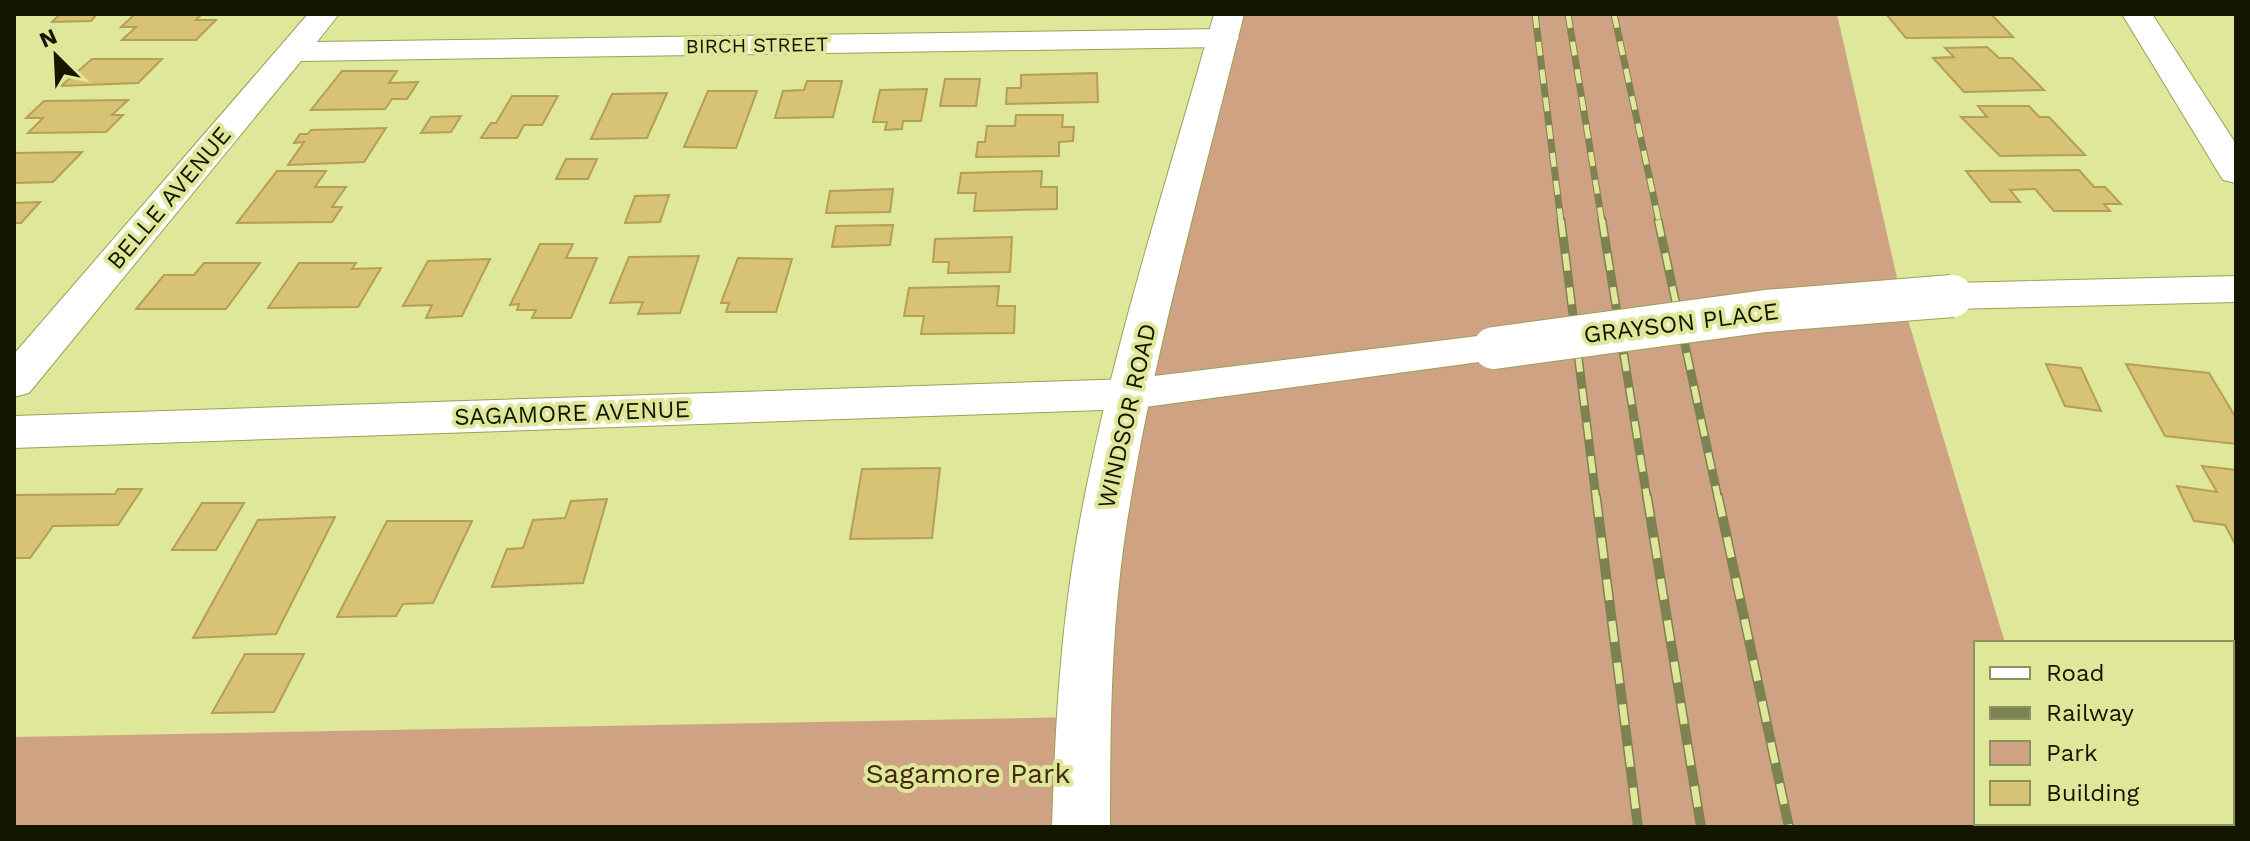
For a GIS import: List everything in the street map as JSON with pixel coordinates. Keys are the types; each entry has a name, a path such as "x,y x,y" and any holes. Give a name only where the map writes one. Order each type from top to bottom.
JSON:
{"street":[{"name":"BELLE AVENUE","path":"14,382 324,14"},
{"path":"811,44 819,14"},
{"path":"2137,14 2236,172"},
{"name":"BIRCH STREET","path":"292,52 811,44 1226,26"},
{"name":"WINDSOR ROAD","path":"1081,827 1082,717 1098,559 1130,394 1226,26"},
{"name":"GRAYSON PLACE","path":"1130,394 1766,311 1952,296 2236,289"},
{"name":"SAGAMORE AVENUE","path":"14,432 1130,394"}],"green space":[{"name":"Sagamore Park","path":"1229,14 1837,14 1902,300 2004,641 1974,641 1974,825 2061,827 14,827 14,737 1082,717"}],"building":[{"path":"60,14 97,14 91,21 52,22"},
{"path":"135,14 202,14 196,20 216,20 196,40 122,40 136,27 121,27"},
{"path":"1886,14 1991,14 2013,37 1906,38"},
{"path":"1987,47 1999,58 2012,58 2044,90 1964,92 1933,58 1954,57 1945,48"},
{"path":"92,59 162,59 138,83 61,86"},
{"path":"342,71 397,71 389,83 418,82 407,99 392,99 385,109 311,110"},
{"path":"1097,73 1098,102 1006,104 1007,88 1021,88 1021,75"},
{"path":"945,79 980,79 976,106 940,106"},
{"path":"807,81 842,81 833,117 775,118 783,91 804,90"},
{"path":"927,89 921,121 903,121 902,129 885,130 887,122 873,122 880,90"},
{"path":"708,91 757,91 736,148 684,147"},
{"path":"667,93 647,138 591,139 612,94"},
{"path":"512,96 558,96 542,125 524,125 517,138 481,138 491,123 496,123"},
{"path":"128,100 112,115 123,115 106,132 28,133 43,118 26,118 44,101"},
{"path":"1978,106 2029,106 2039,117 2049,117 2085,155 2000,156 1961,117 1987,117"},
{"path":"1016,115 1063,115 1062,127 1074,127 1073,141 1059,142 1059,156 976,157 978,142 985,142 987,126 1015,126"},
{"path":"461,116 451,132 421,133 431,117"},
{"path":"386,128 364,162 288,165 304,142 294,143 300,134 308,134 311,130"},
{"path":"82,152 53,182 14,183 14,153"},
{"path":"566,159 597,159 588,179 556,179"},
{"path":"2079,170 2094,187 2105,187 2121,204 2104,204 2110,211 2054,211 2035,189 2010,190 2020,202 1991,202 1966,171"},
{"path":"277,171 326,171 315,187 346,187 332,207 342,207 332,222 237,223"},
{"path":"1042,171 1041,187 1057,187 1057,209 974,211 976,193 958,193 961,173"},
{"path":"893,189 890,212 826,213 830,191"},
{"path":"669,195 660,222 625,223 635,196"},
{"path":"40,202 21,223 14,223 14,203"},
{"path":"893,225 890,245 832,247 836,226"},
{"path":"1012,237 1010,272 948,273 949,262 933,262 935,239"},
{"path":"540,244 573,244 566,258 597,258 571,318 532,318 536,310 517,310 519,304 510,305"},
{"path":"699,256 680,313 638,314 643,302 610,303 629,257"},
{"path":"738,258 792,259 776,312 726,312 729,303 721,303"},
{"path":"490,259 462,316 426,318 432,305 403,306 428,261"},
{"path":"204,263 260,263 226,309 136,309 164,275 194,275"},
{"path":"299,263 356,263 352,269 381,268 358,307 268,308"},
{"path":"999,286 997,306 1015,306 1014,333 921,334 924,316 904,316 909,288"},
{"path":"2046,364 2081,368 2101,411 2065,406"},
{"path":"2126,364 2209,373 2236,418 2236,444 2165,436"},
{"path":"2202,466 2236,470 2236,546 2225,525 2194,521 2177,486 2217,492"},
{"path":"940,468 932,538 850,539 862,469"},
{"path":"118,489 142,489 118,525 53,526 30,558 14,558 14,495 115,494"},
{"path":"607,499 583,583 492,587 507,549 523,548 533,520 565,518 571,501"},
{"path":"202,503 244,503 216,550 172,550"},
{"path":"335,517 276,634 193,638 258,520"},
{"path":"387,521 472,521 433,603 403,604 396,616 337,617"},
{"path":"245,654 304,654 274,712 212,713"}],"railway":[{"path":"1535,14 1561,222"},
{"path":"1568,14 1602,222"},
{"path":"1614,14 1659,222"},
{"path":"1561,220 1596,498"},
{"path":"1602,220 1647,498"},
{"path":"1658,220 1718,498"},
{"path":"1596,496 1638,827"},
{"path":"1647,496 1701,827"},
{"path":"1718,496 1789,827"}]}
